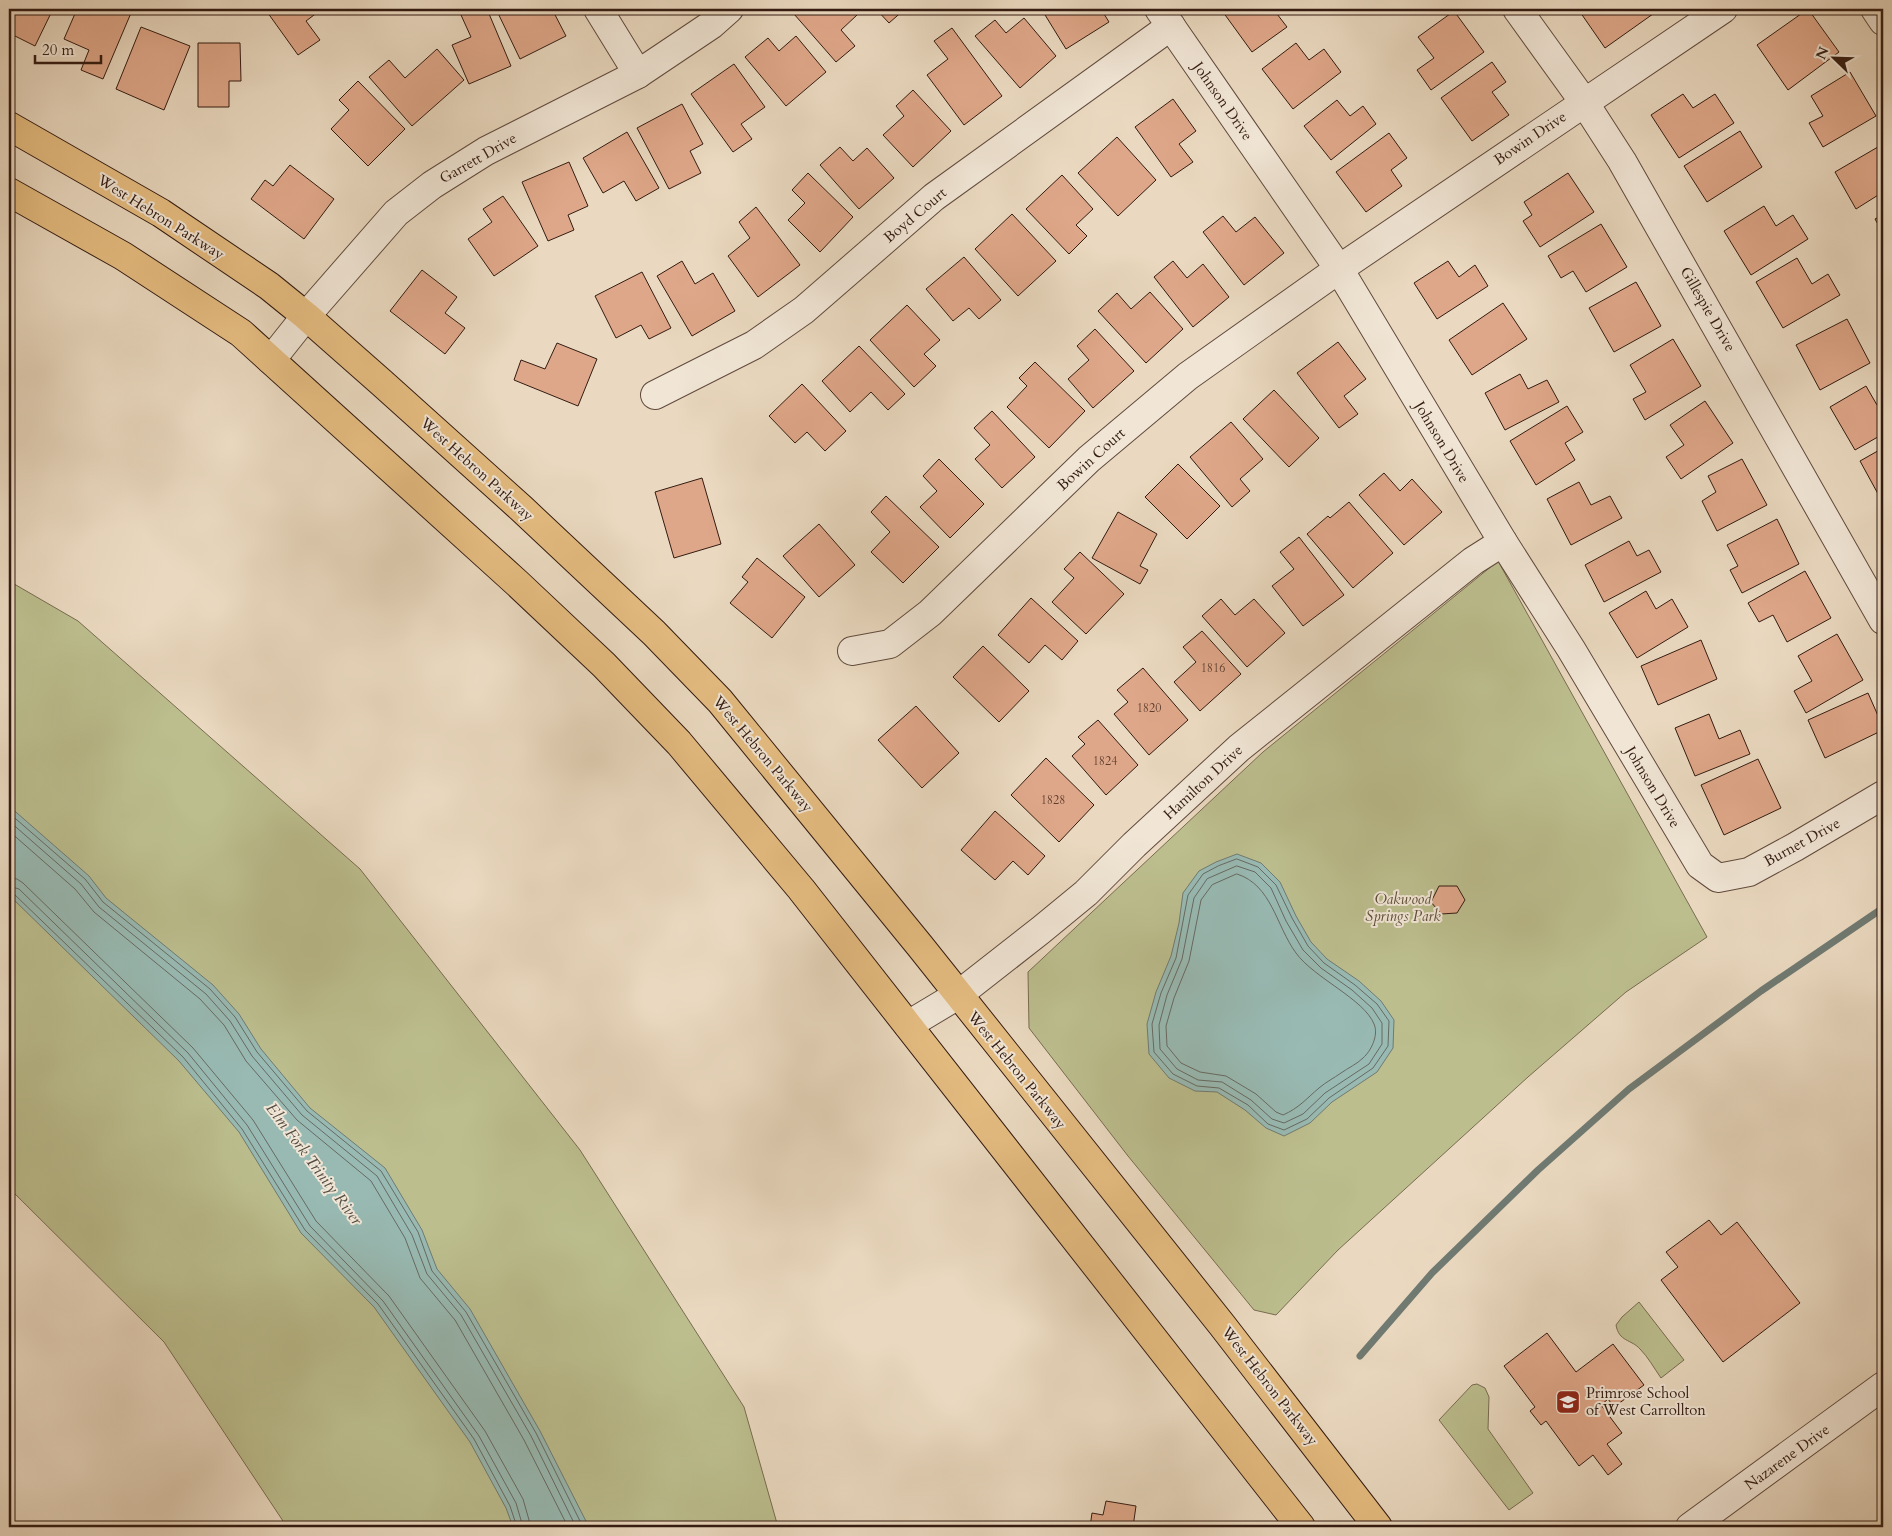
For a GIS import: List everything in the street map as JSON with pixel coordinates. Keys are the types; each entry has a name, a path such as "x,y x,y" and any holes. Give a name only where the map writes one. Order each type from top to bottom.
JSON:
{"main road":[{"name":"West Hebron Parkway","path":"9,126 161,213 269,286 306,316 522,509 668,646 720,701 920,946 1222,1325 1378,1527"},
{"path":"9,192 123,256 241,333 517,583 604,665 679,743 801,889 1301,1527"}],"street":[{"path":"598,9 638,74"},
{"name":"Garrett Drive","path":"270,360 396,213 432,185 486,151 638,74 710,25 729,9"},
{"name":"Gillespie Drive","path":"1517,9 1584,102 1622,161 1687,272 1883,620"},
{"name":"Bowin Drive","path":"1339,269 1723,9"},
{"path":"1875,9 1883,21"},
{"name":"Johnson Drive","path":"1165,17 1339,269 1503,542 1571,649 1700,865 1718,878"},
{"name":"Boyd Court","path":"655,395 754,345 804,310 934,197 1165,17"},
{"name":"Bowin Court","path":"852,652 890,644 922,620 1089,459 1180,382 1339,269"},
{"name":"Hamilton Drive","path":"908,1025 958,995 1086,893 1134,845 1239,748 1473,562 1503,542"},
{"name":"Burnet Drive","path":"1718,878 1748,872 1883,796"},
{"name":"Nazarene Drive","path":"1690,1527 1883,1386"}],"green space":[{"name":"Oakwood Springs Park","path":"1498,561 1707,937 1626,992 1528,1077 1338,1250 1276,1315 1254,1310 1128,1156 1029,1028 1028,972 1263,752"},
{"path":"9,581 78,621 360,869 580,1150 744,1407 778,1527 287,1527 164,1342 9,1188"},
{"path":"1639,1302 1684,1360 1661,1378 1643,1352 1620,1335 1616,1325"},
{"path":"1477,1384 1485,1388 1489,1397 1488,1429 1533,1493 1509,1510 1439,1420 1472,1385"}],"water":[{"name":"Elm Fork Trinity River","path":"9,806 89,876 106,898 213,985 239,1014 261,1049 310,1108 385,1168 422,1230 437,1269 470,1309 540,1431 589,1527 513,1527 506,1508 470,1442 374,1307 301,1233 239,1132 179,1061 9,895"},
{"path":"1237,854 1261,863 1280,882 1311,942 1327,959 1359,981 1381,1001 1394,1020 1393,1048 1377,1072 1332,1102 1310,1123 1284,1136 1266,1128 1245,1110 1217,1092 1195,1091 1169,1078 1149,1054 1147,1024 1156,992 1171,956 1179,923 1183,893 1199,871"}],"building":[{"path":"9,9 53,9 35,46 9,33"},
{"path":"77,9 122,9 131,13 103,79 81,70 89,50 64,39"},
{"path":"265,9 322,9 306,21 320,40 298,55"},
{"path":"477,9 487,9 511,66 469,84 452,45 471,37 461,15"},
{"path":"496,9 552,9 566,36 520,59"},
{"path":"800,9 852,9 857,15 841,30 855,46 836,62 794,14"},
{"path":"876,9 905,9 889,23"},
{"path":"1043,9 1101,9 1109,22 1066,49"},
{"path":"1227,9 1276,9 1274,10 1287,27 1252,52 1223,12"},
{"path":"1578,9 1660,9 1605,48"},
{"path":"1808,9 1839,52 1788,90 1757,45"},
{"path":"1454,11 1484,52 1431,90 1417,70 1434,58 1418,37"},
{"path":"1024,18 1056,56 1020,88 975,36 995,20 1006,33"},
{"path":"141,27 190,46 164,110 116,89"},
{"path":"952,28 1002,96 964,125 927,75 948,59 934,41"},
{"path":"796,36 826,72 786,106 745,57 768,38 779,51"},
{"path":"198,43 240,43 241,81 229,81 229,107 198,107"},
{"path":"1296,43 1309,60 1324,49 1341,72 1293,109 1262,69"},
{"path":"437,49 464,80 412,126 369,77 389,60 405,78"},
{"path":"1492,62 1506,82 1492,92 1509,115 1472,141 1441,98"},
{"path":"734,64 765,107 741,124 752,139 733,152 691,94"},
{"path":"1850,72 1876,116 1823,147 1809,123 1823,116 1811,96"},
{"path":"358,81 405,129 368,166 331,129 349,110 339,100"},
{"path":"913,90 951,131 913,167 883,135 904,116 896,106"},
{"path":"1683,94 1693,108 1715,94 1734,123 1679,158 1651,115"},
{"path":"1173,99 1196,131 1179,144 1193,162 1171,177 1135,127"},
{"path":"1337,100 1350,116 1363,106 1376,124 1331,160 1304,126"},
{"path":"682,104 703,144 690,151 701,173 669,189 637,128"},
{"path":"1740,131 1762,167 1707,202 1684,166"},
{"path":"627,132 659,188 636,201 624,181 603,193 583,158"},
{"path":"1389,133 1407,158 1391,170 1402,186 1366,212 1336,172"},
{"path":"1117,137 1156,180 1118,216 1078,173"},
{"path":"1883,144 1883,192 1856,209 1835,172"},
{"path":"840,147 853,161 867,148 894,178 859,209 820,165"},
{"path":"569,162 588,206 568,215 574,230 548,241 522,182"},
{"path":"290,165 334,199 304,239 251,199 265,180 273,186"},
{"path":"808,173 853,217 820,252 788,220 805,203 792,190"},
{"path":"1568,173 1594,212 1540,247 1523,221 1532,215 1524,202"},
{"path":"1062,175 1093,209 1076,225 1087,236 1069,254 1026,209"},
{"path":"503,196 538,246 494,276 468,239 492,222 483,209"},
{"path":"1764,206 1776,226 1793,215 1808,239 1751,275 1724,231"},
{"path":"756,207 800,265 758,297 728,256 750,238 739,222"},
{"path":"1012,214 1056,261 1018,296 975,249"},
{"path":"1883,215 1883,233 1875,219"},
{"path":"1223,216 1236,232 1255,217 1284,253 1244,285 1203,232"},
{"path":"1601,224 1627,267 1586,292 1573,271 1561,278 1548,256"},
{"path":"964,257 1001,300 979,319 969,308 953,321 926,289"},
{"path":"1797,258 1812,284 1828,274 1840,295 1783,328 1756,282"},
{"path":"682,261 695,284 713,273 735,311 692,336 657,276"},
{"path":"1173,261 1187,278 1203,264 1229,297 1193,327 1154,277"},
{"path":"1448,261 1459,277 1475,265 1488,286 1437,319 1414,283"},
{"path":"422,270 457,297 445,313 465,328 445,354 390,311"},
{"path":"642,272 671,328 649,339 641,325 616,338 595,296"},
{"path":"1636,282 1661,326 1614,352 1589,308"},
{"path":"1150,292 1183,329 1146,363 1098,311 1117,293 1131,309"},
{"path":"1503,303 1527,339 1472,375 1449,340"},
{"path":"907,305 940,340 924,354 936,366 914,387 870,340"},
{"path":"1847,319 1870,363 1820,390 1796,345"},
{"path":"1095,329 1134,371 1093,408 1068,379 1089,360 1077,346"},
{"path":"1673,339 1701,386 1645,420 1633,399 1646,392 1630,365"},
{"path":"1338,342 1366,379 1344,396 1358,414 1339,428 1297,373"},
{"path":"557,343 597,359 578,406 514,380 521,360 545,369"},
{"path":"859,346 905,394 888,410 871,392 850,412 822,381"},
{"path":"1035,362 1085,411 1049,448 1007,407 1027,386 1019,378"},
{"path":"1520,374 1528,389 1547,380 1559,402 1505,430 1485,393"},
{"path":"802,384 846,431 825,451 807,432 795,443 769,416"},
{"path":"1866,386 1877,405 1883,401 1883,434 1855,450 1830,407"},
{"path":"1274,390 1319,438 1289,467 1243,419"},
{"path":"1705,401 1733,443 1681,479 1666,457 1684,445 1670,425"},
{"path":"1567,406 1583,432 1565,443 1575,460 1536,485 1510,441"},
{"path":"992,411 1035,457 1002,488 975,459 990,445 974,428"},
{"path":"1231,422 1263,459 1240,479 1250,491 1232,507 1190,457"},
{"path":"1883,448 1883,503 1860,461"},
{"path":"939,459 984,504 950,538 920,507 937,491 923,476"},
{"path":"1742,459 1767,505 1717,531 1702,501 1716,492 1708,476"},
{"path":"1178,464 1220,506 1187,539 1145,497"},
{"path":"1384,473 1400,491 1412,479 1442,512 1404,545 1359,495"},
{"path":"702,478 721,544 674,558 655,492"},
{"path":"1579,482 1591,505 1610,496 1622,518 1571,545 1547,499"},
{"path":"886,496 939,547 903,583 871,552 890,532 871,512"},
{"path":"1349,502 1393,553 1353,588 1307,534 1328,516 1330,518"},
{"path":"1118,512 1157,534 1140,566 1148,570 1140,584 1092,558"},
{"path":"1777,519 1799,564 1742,593 1730,570 1738,566 1727,545"},
{"path":"819,524 855,565 819,597 783,556"},
{"path":"1299,537 1344,595 1303,626 1272,586 1294,569 1280,552"},
{"path":"1629,541 1637,556 1649,550 1661,572 1604,602 1585,565"},
{"path":"1080,552 1124,594 1086,634 1052,602 1074,578 1064,569"},
{"path":"757,558 805,597 772,638 730,603 748,582 742,577"},
{"path":"1805,571 1831,618 1787,642 1773,615 1759,622 1748,603"},
{"path":"1646,591 1656,609 1672,599 1688,627 1637,658 1609,613"},
{"path":"1031,598 1078,641 1062,660 1045,645 1029,663 998,635"},
{"path":"1221,599 1235,615 1254,599 1285,633 1247,667 1202,616"},
{"path":"1202,631 1241,674 1200,711 1174,682 1196,662 1183,647"},
{"path":"1837,634 1863,680 1806,713 1794,691 1812,681 1798,656"},
{"path":"1701,640 1717,679 1658,705 1641,666"},
{"path":"983,646 1029,691 999,722 953,677"},
{"path":"1143,668 1188,720 1149,755 1114,714 1128,702 1117,690"},
{"path":"1868,693 1883,730 1825,758 1808,720"},
{"path":"916,706 959,753 922,788 878,740"},
{"path":"1709,714 1719,739 1740,730 1750,754 1695,776 1675,728"},
{"path":"1098,720 1138,765 1106,795 1072,756 1085,744 1078,737"},
{"path":"1046,758 1094,805 1059,842 1011,795"},
{"path":"1758,759 1781,808 1724,835 1701,785"},
{"path":"995,811 1045,856 1028,875 1013,861 995,880 961,850"},
{"path":"1439,886 1457,886 1465,900 1457,913 1441,914 1431,902"},
{"path":"1709,1220 1721,1235 1737,1222 1800,1303 1723,1362 1661,1280 1678,1267 1666,1252"},
{"path":"1547,1333 1576,1372 1613,1344 1644,1385 1614,1407 1608,1399 1601,1405 1622,1433 1607,1444 1622,1464 1608,1475 1593,1455 1579,1466 1546,1421 1541,1425 1530,1411 1535,1407 1504,1366"},
{"path":"1106,1501 1136,1506 1133,1527 1090,1527 1092,1513 1103,1515"}],"waterway":[{"path":"1360,1356 1432,1273 1538,1170 1629,1089 1761,991 1883,908"}],"place":[{"name":"Primrose School of West Carrollton","path":"1568,1402"}]}
